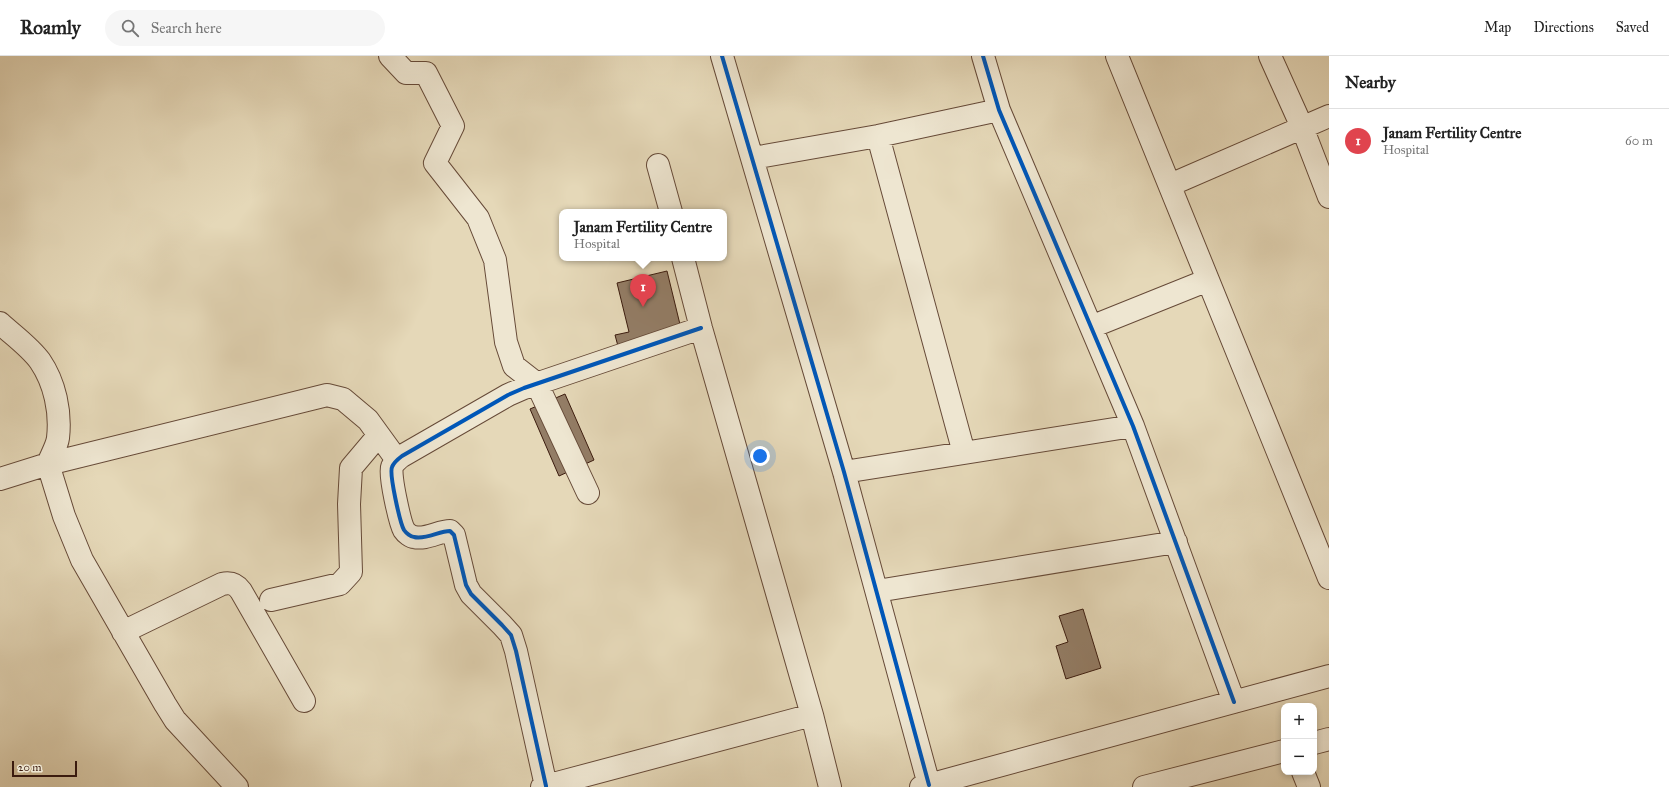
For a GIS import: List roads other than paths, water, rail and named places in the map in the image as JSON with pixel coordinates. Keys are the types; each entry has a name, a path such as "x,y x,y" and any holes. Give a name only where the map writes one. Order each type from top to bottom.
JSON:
{"street":[{"path":"390,56 406,73 426,73 453,126 435,163 478,218 495,260 506,342 514,366 537,384 588,493"},
{"path":"722,56 844,472 877,591 925,786 1329,676"},
{"path":"982,56 999,110 1133,426 1234,702"},
{"path":"1118,56 1329,578"},
{"path":"1270,56 1302,127 1329,197"},
{"path":"753,158 878,136 999,110"},
{"path":"1170,185 1329,116"},
{"path":"878,136 964,453"},
{"path":"658,165 670,209"},
{"path":"684,261 701,328 812,715 830,787"},
{"path":"1092,327 1208,280"},
{"path":"0,323 40,361 52,383 58,410 58,439 48,464 72,539 82,560 175,720 237,787"},
{"path":"701,328 508,395 396,460 391,468 390,478 404,530 414,537 425,537 450,531 454,535 463,575 471,594 511,635 516,651 544,786 812,715"},
{"path":"0,479 48,464 327,395 343,399 368,420 396,460"},
{"path":"844,472 1133,426"},
{"path":"271,600 340,584 351,572 349,504 351,468 378,436"},
{"path":"877,591 1176,542"},
{"path":"124,632 222,584 228,582 235,584 241,591 304,701"},
{"path":"1317,742 1329,739"},
{"path":"1144,787 1281,752"},
{"path":"1305,775 1310,787"}],"place":[{"name":"Janam Fertility Centre","path":"643,307"}]}
